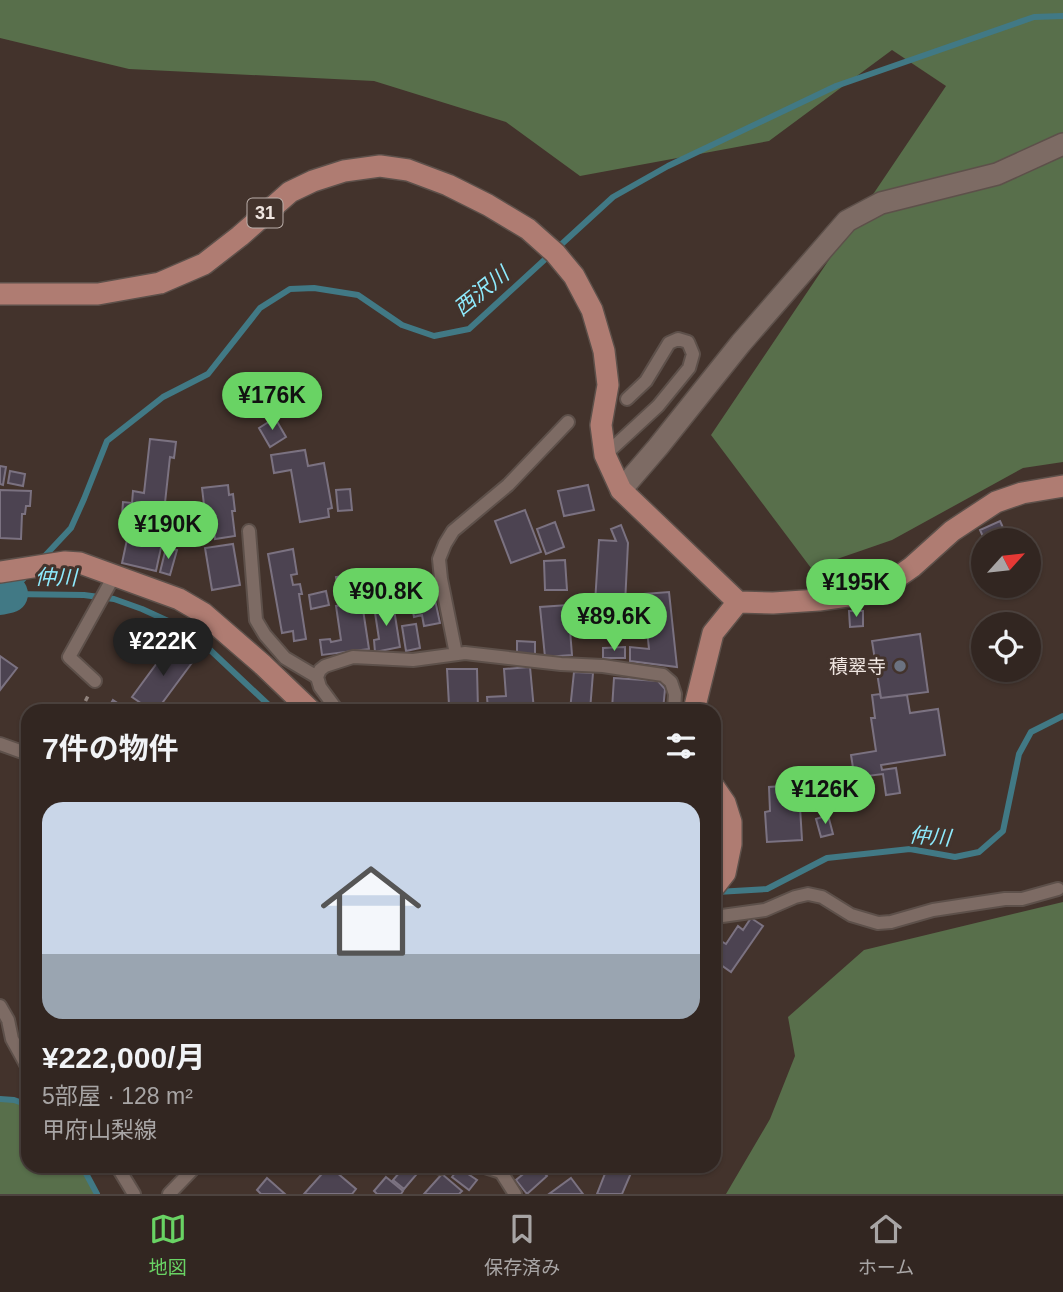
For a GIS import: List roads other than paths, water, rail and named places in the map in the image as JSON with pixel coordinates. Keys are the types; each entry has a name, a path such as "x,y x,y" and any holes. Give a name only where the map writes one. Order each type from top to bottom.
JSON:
{"main road":[{"name":"31","path":"0,294 98,294 160,284 204,264 290,192 344,171 380,166 408,170 448,185 528,229 555,253 574,276 592,310 604,351 608,385 601,425 605,455 621,490 738,602"},
{"path":"695,704 713,633 738,602 819,600 869,593 912,567 952,531 996,502 1021,493 1063,486"},
{"path":"8,570 65,562 80,563 111,581 179,599 203,613 304,704"},
{"path":"721,798 731,822 731,844 725,873 721,878"}],"street":[{"path":"621,490 741,342 847,221 881,203 997,174 1063,144"}],"lane":[{"path":"605,455 658,407 689,368 692,354 688,342 678,339 668,343 646,381 627,398"},
{"path":"456,654 440,569 439,559 445,544 453,531 508,485 568,422"},
{"path":"249,531 256,620 285,658 317,677"},
{"path":"95,681 69,657 111,581"},
{"path":"333,704 320,687 317,677 325,666 354,657 413,660 465,653 603,666 663,675 671,682 674,704"},
{"path":"0,744 21,752"},
{"path":"721,916 765,909 808,894 822,897 851,915 878,923 891,922 933,910 1022,898 1058,889"},
{"path":"0,1006 8,1020 12,1040 21,1056"},
{"path":"121,1173 134,1194"},
{"path":"169,1194 188,1173"},
{"path":"505,1173 515,1194"}],"waterway":[{"name":"西沢川","path":"42,559 71,528 107,441 163,397 208,374 260,308 290,289 314,288 358,295 402,325 434,336 469,329 613,197 668,166 836,86 1034,17 1063,16"},
{"name":"西沢川","path":"9,594 27,575"},
{"path":"0,596 9,594"},
{"name":"仲川","path":"10,594 84,595 114,599 142,609 190,631 268,704"},
{"name":"仲川","path":"721,892 767,889 827,858 910,849 955,857 979,852 1003,831 1019,754 1031,732 1063,716"},
{"path":"0,1099 21,1102"},
{"path":"86,1173 97,1194"}],"place":[{"name":"積翠寺","path":"900,666"}]}
